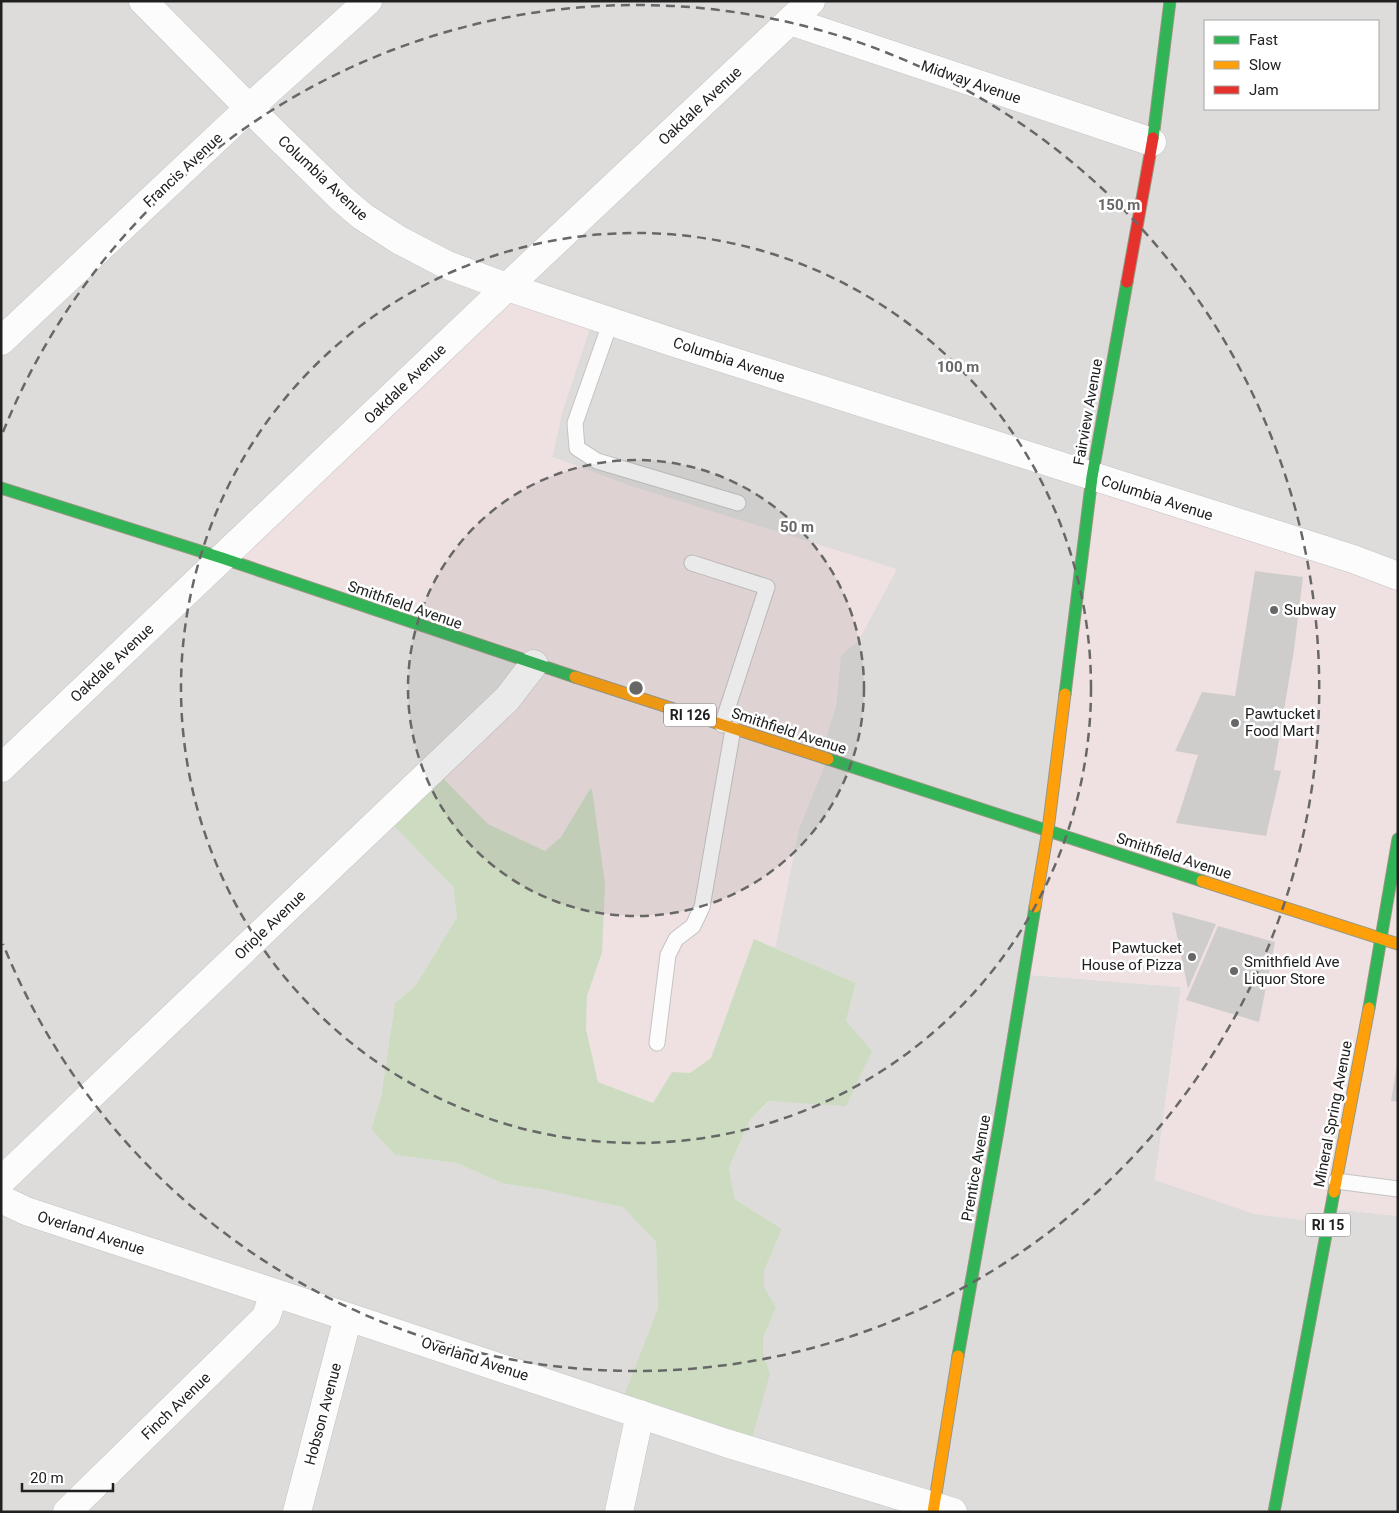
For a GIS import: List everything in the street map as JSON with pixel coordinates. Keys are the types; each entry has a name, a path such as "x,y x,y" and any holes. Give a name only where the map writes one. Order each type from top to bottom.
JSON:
{"main road":[{"name":"Fairview Avenue","path":"1048,830 1092,477 1152,142 1170,1"},
{"name":"Smithfield Avenue","path":"1,488 222,558 534,664 1398,944"},
{"name":"Prentice Avenue","path":"940,1510 953,1381 998,1130 1048,830"},
{"name":"Mineral Spring Avenue","path":"1274,1512 1398,839"}],"street":[{"name":"Columbia Avenue","path":"143,1 342,199 362,216 399,240 447,265 507,287 1092,477 1353,559 1398,576"},
{"name":"Francis Avenue","path":"1,341 249,108 368,1"},
{"name":"Oakdale Avenue","path":"1,768 811,1"},
{"name":"Midway Avenue","path":"790,21 1152,142"},
{"name":"Oriole Avenue","path":"1,1180 507,699 534,664"},
{"name":"Overland Avenue","path":"1,1199 26,1211 640,1414 940,1510"},
{"name":"Finch Avenue","path":"67,1512 266,1317 274,1293"},
{"name":"Hobson Avenue","path":"297,1512 348,1316"},
{"path":"619,1512 640,1414"}],"lane":[{"path":"611,321 575,423 577,448 596,461 738,503"},
{"path":"657,1043 668,955 676,939 693,926 702,907 727,727 767,586 692,563"},
{"path":"1336,1181 1398,1189"}],"shaded area":[{"path":"1,1 1398,1 1398,574 1031,975 1181,987 1155,1180 1334,1209 1398,1216 1398,1512 1,1512","holes":["523,287 562,413 552,457 628,485 859,640 841,654 836,705 822,750 826,762 799,828 775,948 856,983 846,1021 846,1105 770,1101 750,1120 729,1168 735,1199 782,1229 764,1271 764,1287 776,1307 763,1339 763,1352 770,1373 623,1401 658,1308 656,1242 623,1206 540,1189 504,1184 456,1163 395,1155 371,1129 381,1097 395,1003 416,985 457,917 453,887 389,821 537,663"]},
{"path":"511,285 595,313 562,413 552,457 628,485 897,569 859,640 841,655 836,705 822,750 826,762 799,828 775,948 754,939 712,1058 690,1073 672,1073 653,1103 598,1082 586,1029 587,996 602,953 590,788 561,837 545,851 488,824 437,772 541,670 236,562"},
{"path":"1097,490 1398,574 1398,1216 1335,1209 1327,1223 1254,1214 1155,1180 1181,987 1031,975"}],"green space":[{"path":"437,772 488,824 545,851 561,837 591,787 605,884 602,953 587,996 586,1029 598,1082 653,1103 672,1072 690,1073 711,1058 754,939 856,983 846,1021 872,1051 846,1106 769,1101 750,1120 729,1168 735,1199 782,1229 764,1271 764,1287 776,1307 763,1339 763,1352 770,1373 750,1446 622,1401 658,1308 656,1242 623,1207 540,1189 504,1184 456,1163 395,1155 371,1129 381,1097 395,1003 416,985 457,917 453,887 389,821"}],"building":[{"name":"Pawtucket Food Mart","path":"1255,571 1303,577 1294,650 1274,770 1281,771 1266,836 1176,823 1198,755 1175,751 1202,692 1235,696"},
{"name":"Pawtucket House of Pizza","path":"1172,912 1216,924 1188,989"},
{"name":"Smithfield Ave Liquor Store","path":"1218,926 1275,942 1259,1022 1186,1000"},
{"path":"1398,1065 1398,1102 1391,1101"}],"traffic: fast":[{"path":"1153,138 1170,1"},
{"path":"1065,694 1092,477 1127,282"},
{"path":"1,488 222,558 575,677"},
{"path":"828,759 1202,881"},
{"path":"1369,1008 1398,839"},
{"path":"958,1356 1035,907"},
{"path":"1274,1512 1334,1192"}],"traffic: slow":[{"path":"575,677 828,759"},
{"path":"1035,907 1048,830 1065,694"},
{"path":"1202,881 1398,944"},
{"path":"1334,1192 1369,1008"},
{"path":"933,1512 958,1356"}],"traffic: jam":[{"path":"1127,282 1153,138"}],"place":[{"name":"Subway","path":"1274,610"},
{"name":"Pawtucket Food Mart","path":"1235,723"},
{"name":"Pawtucket House of Pizza","path":"1192,957"},
{"name":"Smithfield Ave Liquor Store","path":"1234,971"}]}
